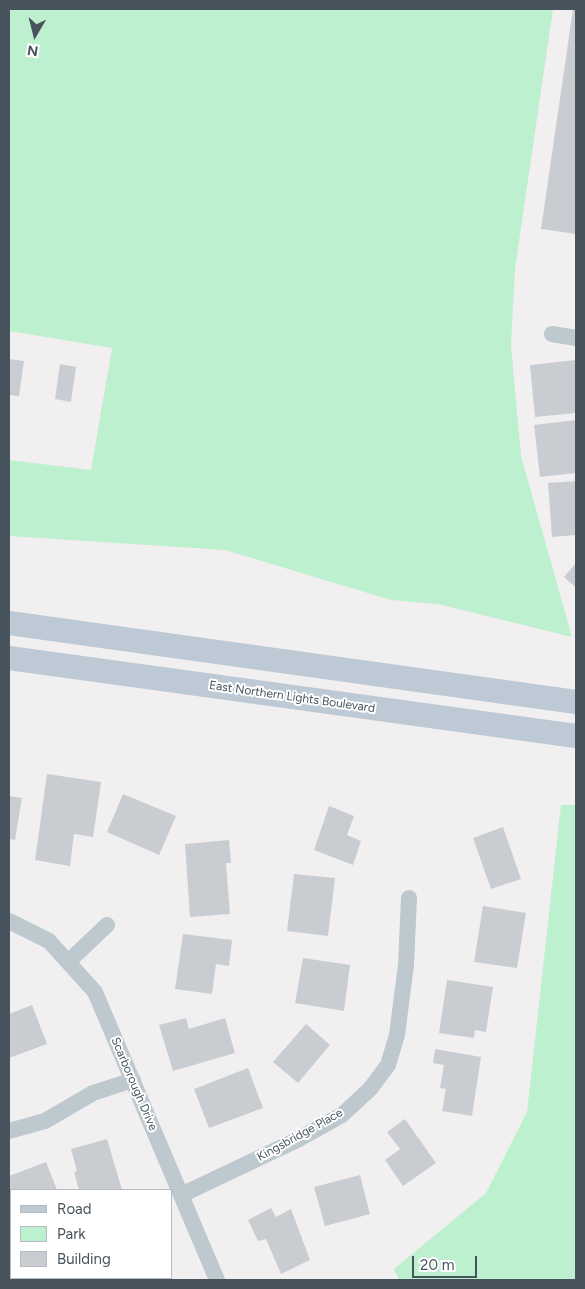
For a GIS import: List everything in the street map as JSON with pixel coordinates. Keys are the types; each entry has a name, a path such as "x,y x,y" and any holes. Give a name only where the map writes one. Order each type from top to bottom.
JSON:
{"main road":[{"path":"9,623 576,702"},
{"name":"East Northern Lights Boulevard","path":"9,658 576,736"}],"street":[{"path":"552,334 576,338"},
{"name":"Kingsbridge Place","path":"182,1195 297,1140 342,1115 370,1089 388,1065 397,1034 406,965 409,898"},
{"name":"Scarborough Drive","path":"9,921 48,941 95,992 217,1280"},
{"path":"68,962 107,925"},
{"path":"9,1131 45,1121 93,1093 133,1080"}],"green space":[{"path":"9,9 553,9 515,269 511,346 521,456 572,637 438,604 391,600 225,550 9,536 9,460 91,470 112,348 9,331"},
{"path":"561,805 576,805 576,1280 399,1280 394,1269 486,1193 527,1112"}],"building":[{"path":"573,9 576,9 576,234 541,229"},
{"path":"9,359 24,361 19,396 9,395"},
{"path":"576,360 576,413 535,417 530,365"},
{"path":"60,364 76,367 71,402 55,399"},
{"path":"576,420 576,473 540,477 534,425"},
{"path":"576,481 576,535 552,537 548,483"},
{"path":"576,563 576,588 564,577"},
{"path":"47,774 101,782 93,837 74,834 70,866 35,860"},
{"path":"123,794 176,816 159,855 107,832"},
{"path":"9,796 22,798 15,840 9,839"},
{"path":"329,806 354,816 347,835 361,841 353,865 314,850"},
{"path":"503,827 521,879 491,889 473,838"},
{"path":"229,840 231,863 226,863 230,914 190,917 185,844"},
{"path":"294,874 335,878 328,936 287,931"},
{"path":"483,906 526,913 517,968 474,962"},
{"path":"183,934 232,940 229,966 216,964 212,994 175,989"},
{"path":"303,958 350,965 344,1011 295,1003"},
{"path":"447,980 493,987 486,1032 475,1030 474,1038 439,1033"},
{"path":"32,1005 47,1044 9,1058 9,1014"},
{"path":"186,1018 189,1029 225,1018 235,1053 173,1071 159,1025"},
{"path":"306,1024 330,1045 298,1083 273,1062"},
{"path":"435,1049 481,1057 472,1116 442,1111 446,1089 440,1088 444,1065 433,1063"},
{"path":"248,1068 263,1108 209,1128 194,1089"},
{"path":"405,1119 436,1163 403,1186 385,1160 400,1149 387,1132"},
{"path":"107,1139 122,1189 79,1189 74,1172 77,1171 71,1149"},
{"path":"46,1162 57,1189 10,1189 10,1222 9,1176"},
{"path":"360,1175 370,1214 325,1226 314,1187"},
{"path":"271,1208 276,1217 291,1209 310,1260 281,1274 266,1239 258,1241 248,1220"},
{"path":"118,1279 157,1280 119,1280"}]}
